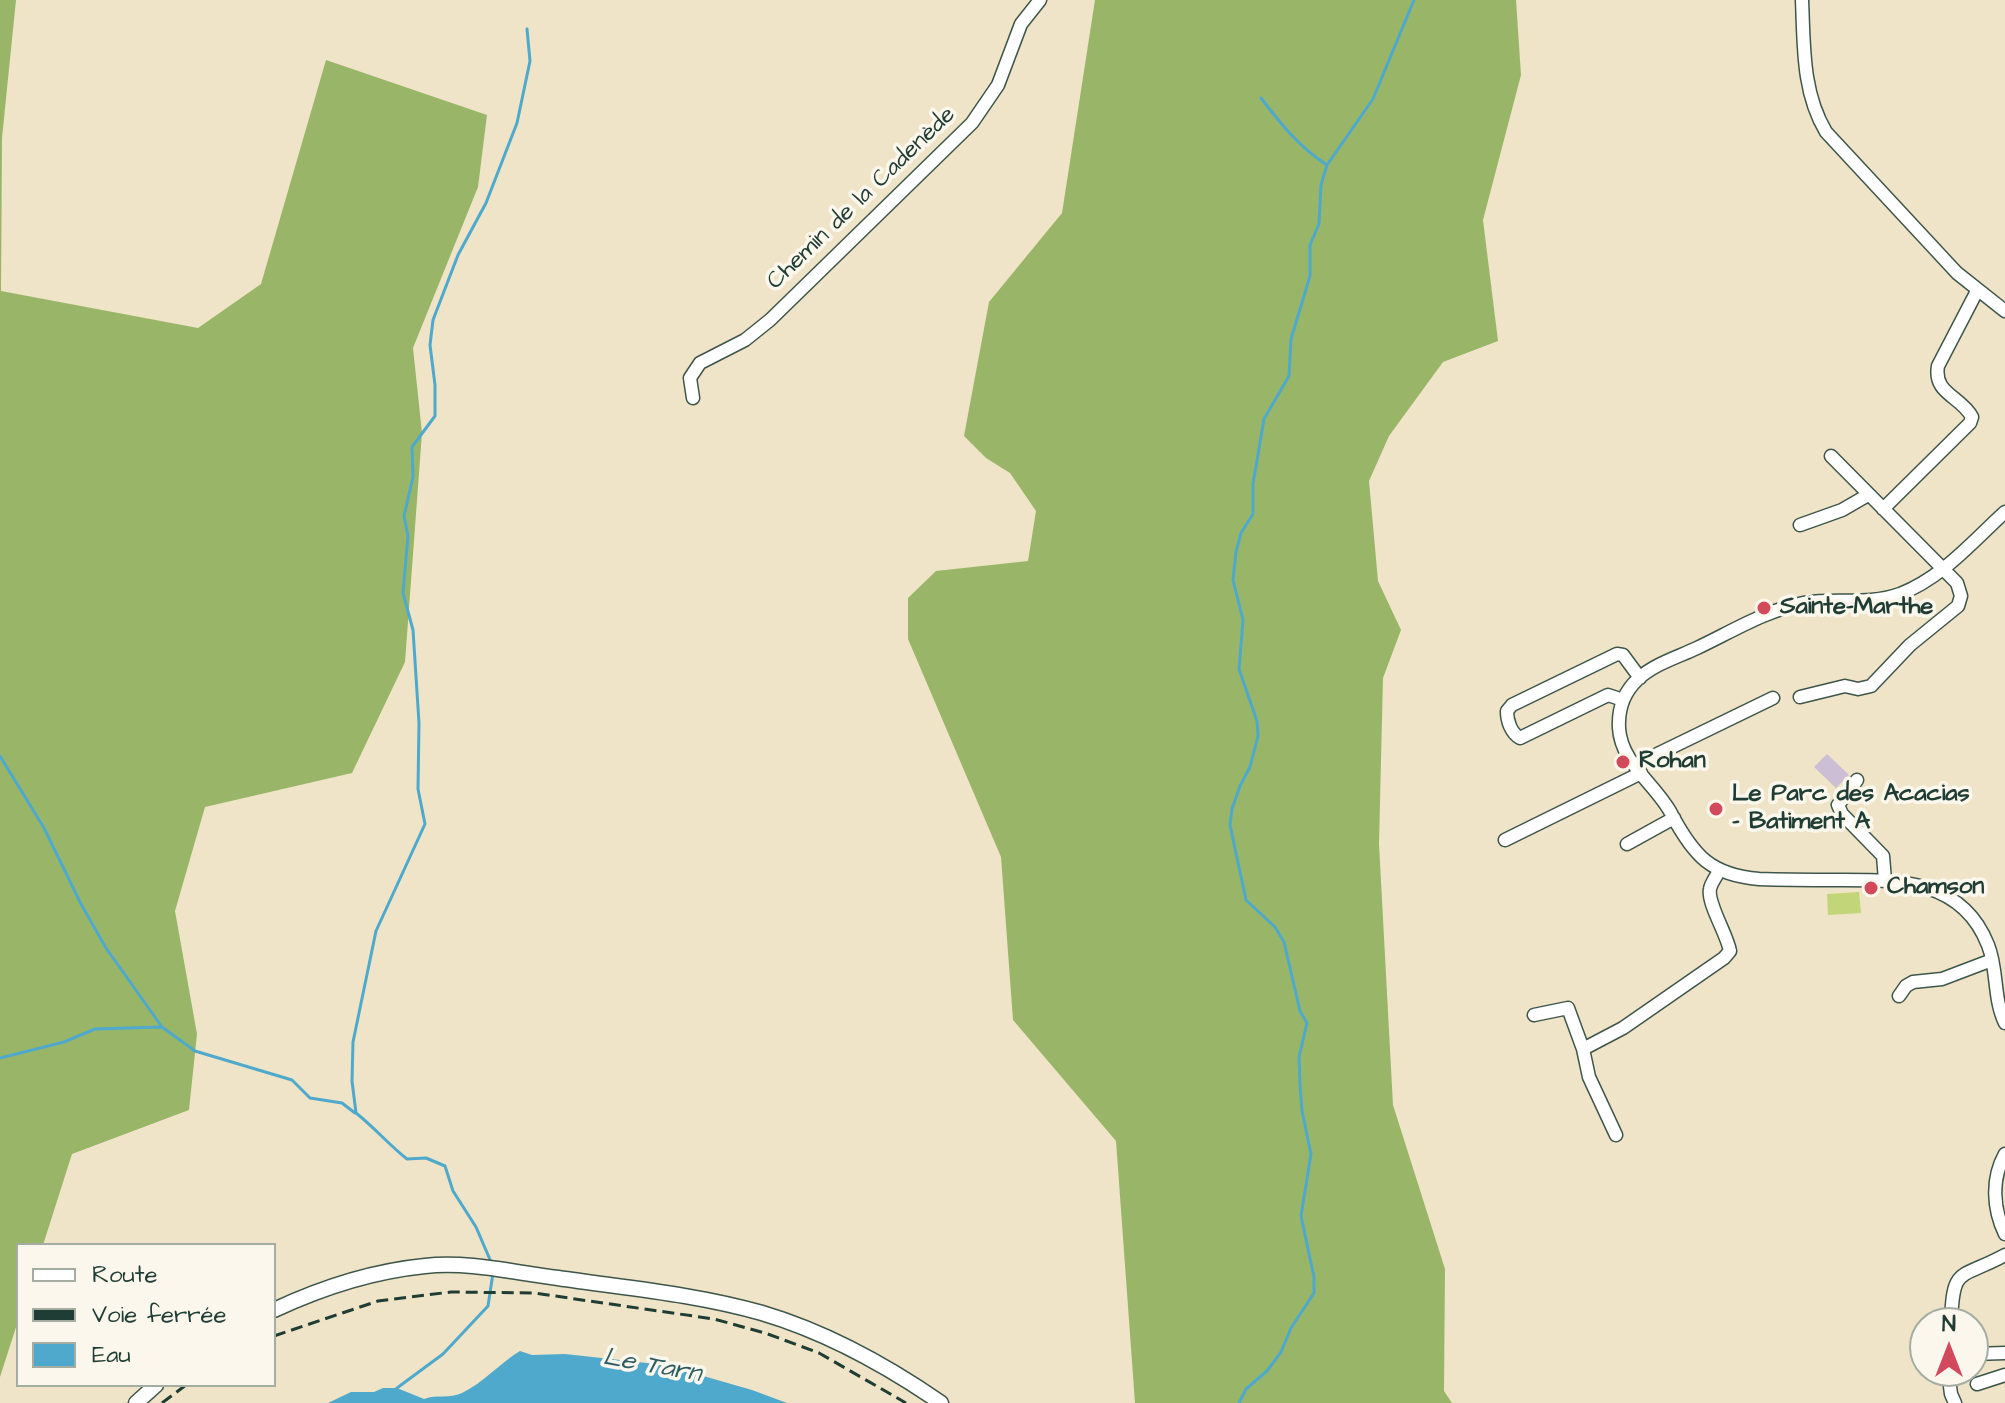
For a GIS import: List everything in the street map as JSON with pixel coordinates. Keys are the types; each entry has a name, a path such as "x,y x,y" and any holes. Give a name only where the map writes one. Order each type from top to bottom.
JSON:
{"main road":[{"path":"276,1309 334,1287 389,1271 428,1265 468,1266 689,1296 765,1314 870,1359 941,1403"},
{"path":"136,1403 154,1387"}],"street":[{"name":"Chemin de la Cadenède","path":"693,398 690,378 700,363 745,340 770,320 972,123 998,85 1021,24 1040,0"},
{"path":"1802,0 1807,77 1820,123 1853,164 1977,291 2005,311"},
{"path":"1883,509 1970,423 1972,417 1969,409 1943,390 1936,374 1977,291"},
{"path":"1800,697 1845,686 1858,689 1871,686 1910,645 1958,606 1960,589 1831,456"},
{"path":"1800,525 1842,510 1868,495"},
{"path":"2005,512 1926,582 1881,599 1861,603 1804,603 1771,613 1651,669 1623,700 1619,712 1623,748 1666,803 1695,851 1719,871 1740,878 1885,880 1926,886 1966,910 1981,931 1992,960 1996,998 2005,1023"},
{"path":"1623,700 1608,695 1520,738 1507,720 1507,711 1512,705 1617,654 1623,655 1640,678"},
{"path":"1505,840 1773,698"},
{"path":"1857,780 1838,805 1842,814 1883,856 1885,880"},
{"path":"1627,844 1674,818"},
{"path":"1583,1049 1623,1028 1730,951 1726,932 1710,899 1709,891 1719,871"},
{"path":"1899,996 1913,982 1942,979 1992,960"},
{"path":"1534,1015 1568,1008 1583,1049 1589,1077 1616,1135"},
{"path":"2005,1154 1996,1177 1996,1210 2005,1234"},
{"path":"1952,1307 1953,1287 1958,1278 2005,1255"},
{"path":"2003,1354 2005,1372"}],"shaded area":[{"path":"1827,754 1849,775 1836,788 1814,767"}],"green space":[{"path":"0,0 16,0 2,138 1,291 198,328 261,284 326,60 487,115 478,187 413,348 422,433 405,662 352,773 205,807 175,911 197,1034 189,1110 72,1154 44,1243 16,1243 16,1327 0,1377"},
{"path":"1095,0 1516,0 1521,75 1483,220 1498,341 1443,362 1389,436 1369,481 1378,581 1401,630 1383,678 1379,844 1393,1105 1445,1269 1444,1391 1452,1403 1135,1403 1116,1141 1013,1020 1001,857 908,639 908,598 936,571 1028,561 1036,511 1010,473 986,458 964,436 989,302 1062,213"},
{"path":"1859,892 1861,913 1828,915 1827,894"}],"water":[{"name":"Le Tarn","path":"520,1351 532,1355 565,1354 665,1365 787,1403 328,1403 351,1392 374,1392 383,1388 397,1388 424,1399 457,1395 470,1389"}],"waterway":[{"path":"1239,1403 1246,1389 1267,1371 1281,1352 1291,1328 1314,1293 1314,1277 1301,1216 1311,1154 1302,1111 1299,1057 1307,1023 1300,1011 1284,942 1275,927 1246,900 1230,825 1232,809 1250,767 1258,736 1257,721 1239,669 1243,620 1233,580 1236,552 1241,533 1253,514 1253,484 1264,419 1289,376 1291,339 1310,276 1310,245 1319,224 1321,185 1327,165 1373,99 1414,0"},
{"path":"491,1262 476,1227 453,1191 445,1166 426,1158 407,1159 356,1113 352,1081 353,1042 376,931 425,824 418,789 419,723 413,630 403,593 408,536 404,516 413,477 412,447 435,416 430,345 433,320 458,255 486,203 517,123 530,61 527,29"},
{"path":"1261,98 1299,143 1327,165"},
{"path":"0,756 44,828 106,948 162,1027 195,1051 292,1080 310,1098 342,1103 355,1113"},
{"path":"0,1058 64,1042 95,1029 162,1027"},
{"path":"397,1388 443,1354 488,1306 493,1273"}],"railway":[{"path":"276,1335 378,1301 451,1292 534,1293 714,1319 765,1333 819,1353 906,1403"},
{"path":"162,1403 183,1387"}],"place":[{"name":"Sainte-Marthe","path":"1764,608"},
{"name":"Rohan","path":"1623,762"},
{"name":"Le Parc des Acacias - Batiment A","path":"1716,809"},
{"name":"Chamson","path":"1871,888"}]}
